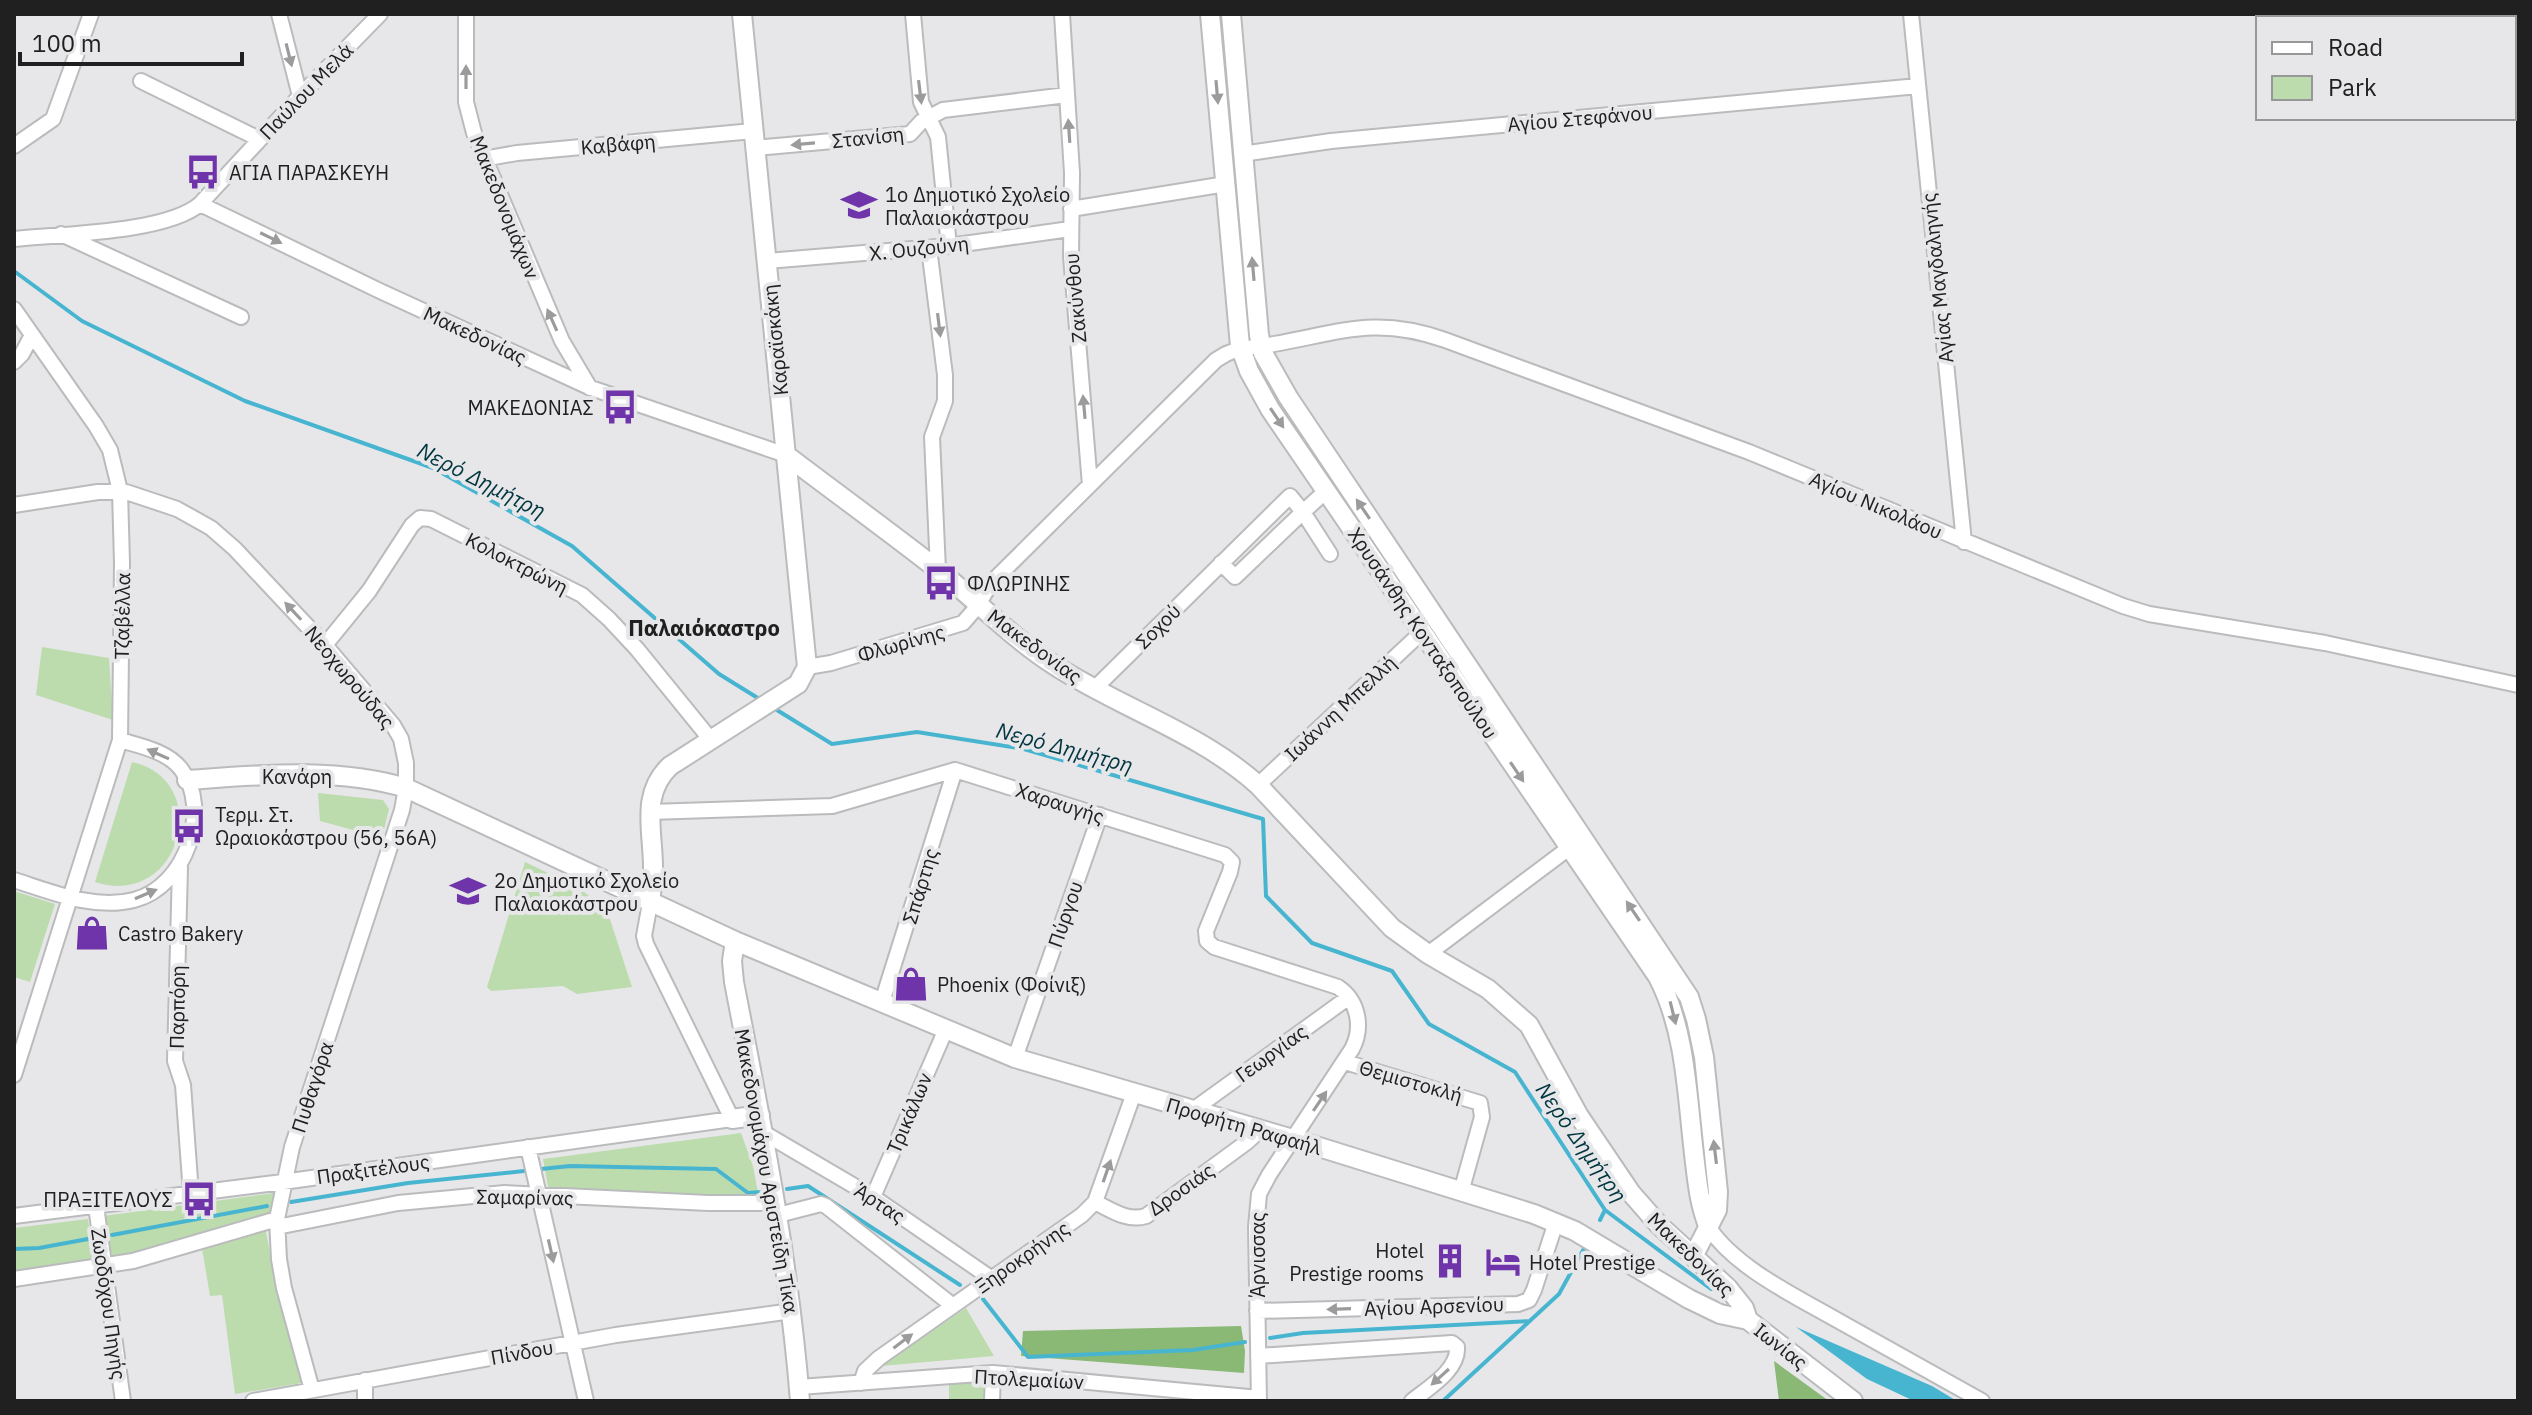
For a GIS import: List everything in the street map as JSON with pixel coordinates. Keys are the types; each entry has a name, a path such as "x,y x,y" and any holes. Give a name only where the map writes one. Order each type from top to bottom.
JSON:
{"street":[{"path":"14,146 53,119 91,14"},
{"path":"279,14 300,96"},
{"name":"Παύλου Μελά","path":"14,239 171,220 200,204 380,14"},
{"name":"Μακεδονομάχων","path":"466,14 466,102 483,159 562,341 591,388"},
{"name":"Καραϊσκάκη","path":"742,14 807,667"},
{"path":"913,14 921,102 938,137 949,246"},
{"name":"Ζακύνθου","path":"1062,14 1072,173 1070,229 1090,485"},
{"name":"Χρυσάνθης Κονταξοπούλου","path":"1210,14 1241,349 1249,371 1270,409 1658,977 1671,1002 1683,1063 1699,1195 1709,1228"},
{"name":"Χρυσάνθης Κονταξοπούλου","path":"1231,14 1261,347 1288,397 1682,984 1693,1008 1700,1038 1716,1159 1717,1210 1694,1255"},
{"name":"Αγίας Μαγδαληνής","path":"1911,14 1964,542"},
{"path":"141,81 259,139"},
{"name":"Αγίου Στεφάνου","path":"1242,154 1331,141 1918,86"},
{"name":"Στανίση","path":"754,140 910,134 929,117 943,110 1067,95"},
{"name":"Καβάφη","path":"483,159 517,153 754,140"},
{"path":"1071,209 1226,184"},
{"name":"Μακεδονίας","path":"200,204 591,388 786,455 938,570 1053,665 1217,753 1258,785 1400,934 1488,989 1529,1025 1579,1116 1614,1170 1659,1225 1736,1297 1748,1320"},
{"name":"Χ. Ουζούνη","path":"767,261 949,246 1070,229"},
{"path":"60,234 241,317"},
{"path":"929,248 945,375 945,401 932,437 938,570"},
{"name":"Τζαβέλλα","path":"14,309 104,439 115,465 120,491 122,578 120,740 14,1075"},
{"name":"Αγίου Νικολάου","path":"1241,349 1358,328 1391,327 1421,332 1749,452 2123,606 2149,614 2325,643 2518,685"},
{"path":"14,362 32,335"},
{"name":"Φλωρίνης","path":"807,667 951,629 966,620 991,583 1216,360 1241,349"},
{"path":"14,505 120,491"},
{"name":"Νεοχωρούδας","path":"120,491 169,505 211,528 235,549 370,696 398,734 405,756 406,788"},
{"path":"1326,491 1303,512 1330,554"},
{"name":"Σοχού","path":"1095,688 1290,496 1303,512"},
{"name":"Κολοκτρώνη","path":"325,645 369,591 412,525 420,518 431,519 582,595 637,649 711,740"},
{"name":"Ιωάννη Μπελλή","path":"1258,785 1422,632"},
{"path":"762,1124 732,1119 646,944 644,936 653,873 650,812 652,794 661,775 785,693 802,680 807,667"},
{"path":"14,880 92,902 135,900 163,886 180,866 191,830 193,805 187,780 179,767 167,757 120,740"},
{"path":"650,812 832,806 955,770"},
{"name":"Χαραυγής","path":"955,770 1225,855 1232,862 1230,872 1206,931 1207,941 1214,947 1338,987 1349,997"},
{"name":"Σπάρτης","path":"882,1002 955,770"},
{"name":"Κανάρη","path":"187,780 324,775 380,780 406,788"},
{"path":"406,788 735,941"},
{"name":"Πυθαγόρα","path":"312,1390 284,1288 277,1223 283,1182 402,810 406,788"},
{"name":"Πύργου","path":"1015,1058 1100,815"},
{"path":"1428,954 1569,848"},
{"name":"Παρπόρη","path":"180,866 175,1061 183,1085 191,1194"},
{"name":"Προφήτη Ραφαήλ","path":"735,941 1015,1058 1294,1140 1556,1222 1689,1299 1720,1314 1748,1320"},
{"name":"Μακεδονομάχου Αριστείδη Τίκα","path":"735,941 732,961 734,982 777,1209 792,1311 798,1396"},
{"name":"Άρνισσας","path":"1259,1400 1258,1200 1269,1175 1354,1046 1359,1031 1357,1015 1349,997"},
{"name":"Γεωργίας","path":"1193,1110 1349,997"},
{"name":"Τρικάλων","path":"873,1197 946,1029"},
{"name":"Θεμιστοκλή","path":"1345,1062 1480,1103 1482,1117 1461,1192"},
{"path":"1095,1202 1134,1093"},
{"name":"Πραξιτέλους","path":"14,1216 732,1119"},
{"name":"Άρτας","path":"762,1124 992,1279"},
{"name":"Δροσιάς","path":"1095,1202 1127,1217 1146,1216 1260,1130"},
{"path":"528,1147 586,1401"},
{"name":"Σαμαρίνας","path":"14,1279 104,1267 277,1223 419,1200 505,1193 777,1209"},
{"name":"Ξηροκρήνης","path":"861,1383 869,1367 1095,1202"},
{"name":"Ζωοδόχου Πηγής","path":"96,1206 123,1401"},
{"name":"Άρτας","path":"777,1209 826,1206 952,1305"},
{"name":"Αγίου Αρσενίου","path":"1257,1311 1518,1304 1529,1300 1534,1290 1556,1222"},
{"path":"1709,1228 1723,1247 1740,1261 1809,1304 1982,1401"},
{"name":"Πίνδου","path":"253,1401 573,1343 792,1311"},
{"name":"Ιωνίας","path":"1748,1320 1853,1401"},
{"path":"1258,1356 1452,1343 1457,1347 1458,1355 1448,1371 1412,1401"},
{"path":"992,1401 993,1373"},
{"name":"Πτολεμαίων","path":"798,1396 861,1383 993,1373 1259,1400"},
{"path":"365,1380 365,1401"}],"green space":[{"path":"42,647 109,658 113,720 36,695"},
{"path":"132,762 158,773 173,792 179,815 177,839 166,861 149,878 125,886 95,882"},
{"path":"318,793 383,800 389,809 382,838 320,821"},
{"path":"525,862 579,888 607,910 632,987 577,994 563,986 491,991 487,987"},
{"path":"14,891 55,904 30,982 14,977"},
{"path":"741,1133 753,1166 759,1198 549,1192 543,1159"},
{"path":"274,1193 272,1214 110,1262 103,1216"},
{"path":"88,1219 93,1264 14,1275 14,1228"},
{"path":"265,1227 279,1299 302,1383 235,1394 222,1295 210,1296 202,1248"},
{"path":"966,1308 994,1356 881,1366"},
{"path":"1241,1326 1244,1373 1021,1356 1023,1331"},
{"path":"1774,1361 1829,1401 1779,1401"},
{"path":"985,1382 984,1401 949,1401 949,1384"}],"water":[{"path":"1796,1327 1932,1386 1957,1401 1914,1401 1867,1379"}],"waterway":[{"name":"Νερό Δημήτρη","path":"14,271 82,321 245,401 433,468 572,546 719,674 761,700"},
{"name":"Νερό Δημήτρη","path":"772,707 832,744 917,732 1024,749 1263,819 1266,896 1312,943 1392,971 1429,1024 1515,1072 1605,1210 1711,1289"},
{"path":"541,1169 570,1166 716,1169 748,1193 761,1192"},
{"path":"291,1202 408,1183 524,1171"},
{"path":"787,1189 808,1186 960,1285"},
{"path":"112,1235 267,1206"},
{"path":"1600,1220 1605,1210"},
{"path":"14,1249 88,1239"},
{"path":"1443,1401 1559,1294 1586,1245"},
{"path":"983,1299 1028,1357 1193,1350 1245,1342"},
{"path":"1270,1338 1303,1333 1530,1321"}],"place":[{"name":"ΑΓΙΑ ΠΑΡΑΣΚΕΥΗ","path":"203,172"},
{"name":"1ο Δημοτικό Σχολείο Παλαιοκάστρου","path":"859,205"},
{"name":"ΜΑΚΕΔΟΝΙΑΣ","path":"620,407"},
{"name":"ΦΛΩΡΙΝΗΣ","path":"941,583"},
{"name":"Τερμ. Στ. Ωραιοκάστρου (56, 56Α)","path":"189,826"},
{"name":"2ο Δημοτικό Σχολείο Παλαιοκάστρου","path":"468,891"},
{"name":"Castro Bakery","path":"92,933"},
{"name":"Phoenix (Φοίνιξ)","path":"911,984"},
{"name":"ΠΡΑΞΙΤΕΛΟΥΣ","path":"199,1199"},
{"name":"Hotel Prestige rooms","path":"1450,1261"},
{"name":"Hotel Prestige","path":"1503,1262"}],"district":[{"name":"Παλαιόκαστρο","path":"704,627"}]}
